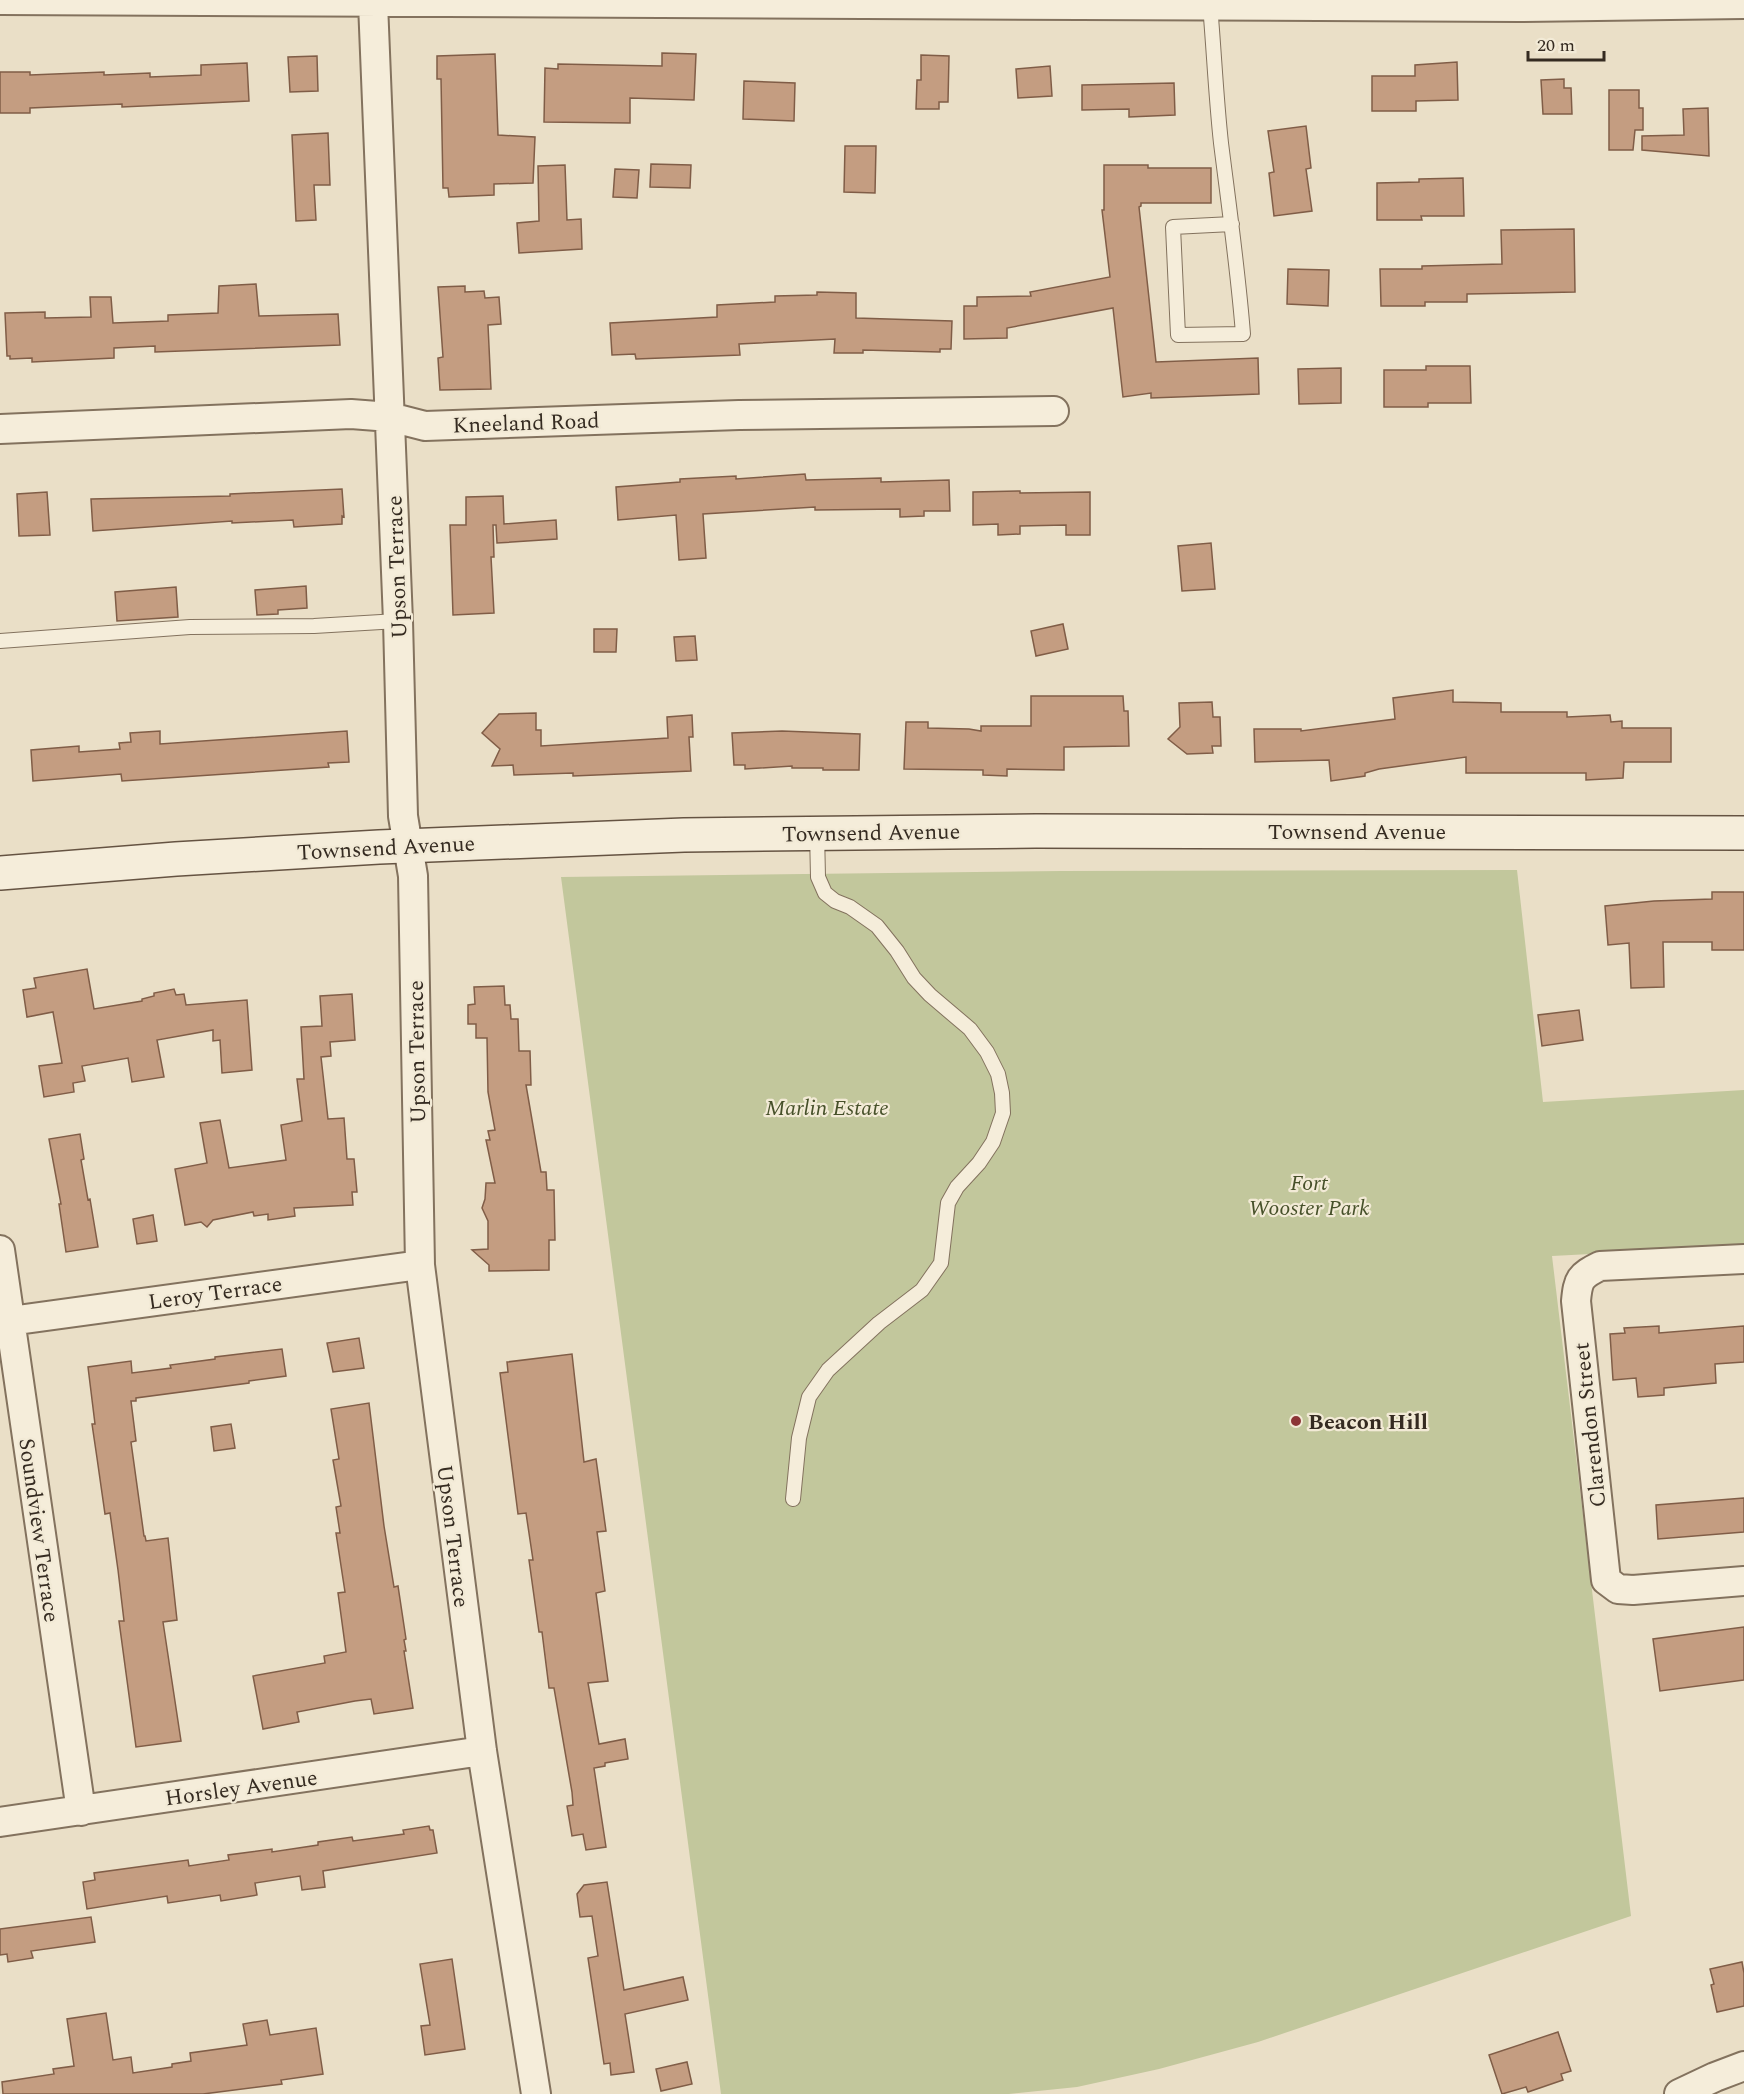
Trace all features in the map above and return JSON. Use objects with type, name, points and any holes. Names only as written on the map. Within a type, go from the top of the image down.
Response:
[{"type":"main road","name":"Townsend Avenue","points":[[0,873],[176,859],[408,846],[817,832],[1744,833]]},
{"type":"street","points":[[0,0],[1517,7],[1744,4]]},
{"type":"street","name":"Upson Terrace","points":[[373,3],[398,621],[403,816],[413,876],[420,1264],[482,1751],[536,2094]]},
{"type":"street","name":"Kneeland Road","points":[[0,429],[351,414],[390,417],[425,426],[739,415],[1054,411]]},
{"type":"street","name":"Soundview Terrace","points":[[0,1250],[81,1810]]},
{"type":"street","name":"Clarendon Street","points":[[1744,1259],[1600,1266],[1587,1273],[1578,1282],[1576,1301],[1606,1580],[1618,1589],[1633,1590],[1744,1581]]},
{"type":"street","name":"Leroy Terrace","points":[[10,1321],[420,1264]]},
{"type":"street","name":"Horsley Avenue","points":[[0,1822],[482,1751]]},
{"type":"street","points":[[1679,2094],[1744,2066]]},
{"type":"lane","points":[[1210,6],[1221,140],[1232,224],[1244,334],[1178,335],[1173,227],[1232,224]]},
{"type":"lane","points":[[0,641],[189,627],[314,626],[398,621]]},
{"type":"lane","points":[[793,1499],[799,1438],[809,1397],[828,1371],[879,1323],[922,1290],[941,1263],[948,1203],[957,1187],[979,1163],[993,1142],[1003,1113],[998,1074],[987,1052],[970,1029],[914,978],[897,951],[877,926],[850,907],[835,902],[825,892],[818,877],[817,832]]},
{"type":"green space","points":[[1517,870],[1543,1102],[1744,1090],[1744,1246],[1552,1256],[1631,1916],[1258,2042],[1159,2069],[1077,2087],[1009,2094],[721,2094],[561,877],[1062,871]]},
{"type":"building","points":[[662,53],[696,54],[694,100],[630,98],[630,123],[544,122],[545,68],[558,69],[558,64],[662,66]]},
{"type":"building","points":[[495,54],[498,135],[535,137],[533,183],[494,184],[494,195],[449,197],[448,188],[443,188],[441,79],[437,79],[437,56]]},
{"type":"building","points":[[921,55],[949,56],[948,102],[939,102],[939,109],[916,109],[917,80],[921,80]]},
{"type":"building","points":[[317,56],[318,91],[290,92],[288,57]]},
{"type":"building","points":[[1457,62],[1458,100],[1416,101],[1416,111],[1372,111],[1372,76],[1415,76],[1415,65]]},
{"type":"building","points":[[247,63],[249,101],[122,107],[122,104],[30,108],[30,113],[0,113],[0,72],[30,72],[30,75],[150,73],[150,77],[201,75],[201,65]]},
{"type":"building","points":[[1050,66],[1052,96],[1018,98],[1016,69]]},
{"type":"building","points":[[1564,79],[1564,88],[1571,88],[1572,114],[1543,114],[1541,80]]},
{"type":"building","points":[[744,81],[795,83],[794,121],[743,119]]},
{"type":"building","points":[[1174,83],[1175,115],[1129,117],[1129,109],[1082,110],[1082,85]]},
{"type":"building","points":[[1609,90],[1639,90],[1639,108],[1643,108],[1643,130],[1635,130],[1633,150],[1609,150]]},
{"type":"building","points":[[1708,108],[1709,156],[1642,150],[1642,136],[1684,135],[1683,109]]},
{"type":"building","points":[[1306,126],[1311,168],[1306,169],[1312,211],[1274,216],[1269,173],[1274,172],[1268,131]]},
{"type":"building","points":[[328,133],[330,185],[314,185],[316,220],[296,221],[292,135]]},
{"type":"building","points":[[845,146],[876,146],[875,193],[844,192]]},
{"type":"building","points":[[651,164],[691,165],[690,188],[650,187]]},
{"type":"building","points":[[565,165],[567,220],[581,219],[582,249],[519,253],[517,223],[539,221],[538,166]]},
{"type":"building","points":[[1104,165],[1211,168],[1211,203],[1141,203],[1139,207],[1156,362],[1258,358],[1259,394],[1151,398],[1151,393],[1123,397],[1113,308],[1007,328],[1007,338],[964,339],[964,306],[977,306],[977,297],[1031,296],[1030,292],[1110,277],[1102,210],[1104,210]]},
{"type":"building","points":[[615,169],[639,170],[637,198],[613,197]]},
{"type":"building","points":[[1463,178],[1464,216],[1421,216],[1422,220],[1377,220],[1377,183]]},
{"type":"building","points":[[1574,229],[1575,292],[1467,294],[1467,302],[1425,302],[1425,306],[1381,306],[1380,269],[1502,264],[1501,230]]},
{"type":"building","points":[[1288,269],[1329,270],[1328,306],[1287,304]]},
{"type":"building","points":[[256,284],[259,316],[338,314],[340,345],[155,352],[155,346],[114,348],[114,358],[32,362],[32,358],[10,359],[10,356],[7,356],[5,313],[45,312],[45,318],[91,317],[90,297],[111,297],[113,323],[168,321],[168,315],[218,313],[219,286]]},
{"type":"building","points":[[465,286],[465,292],[484,291],[485,298],[499,297],[501,324],[488,325],[491,389],[440,390],[438,358],[443,357],[438,287]]},
{"type":"building","points":[[817,292],[856,293],[856,318],[952,321],[951,349],[940,349],[940,352],[863,350],[863,353],[834,353],[835,339],[739,344],[740,355],[636,359],[635,354],[612,355],[610,323],[717,317],[717,305],[775,302],[775,296],[817,295]]},
{"type":"building","points":[[1426,366],[1470,366],[1471,403],[1428,403],[1428,407],[1384,407],[1384,370],[1426,370]]},
{"type":"building","points":[[1341,368],[1341,403],[1299,404],[1298,369]]},
{"type":"building","points":[[805,474],[806,480],[881,478],[881,482],[949,480],[950,511],[924,511],[924,516],[900,517],[900,509],[815,510],[815,507],[703,514],[706,558],[679,560],[676,515],[618,520],[616,487],[680,482],[680,479],[736,476],[736,479]]},
{"type":"building","points":[[342,489],[344,517],[342,516],[342,524],[294,527],[293,520],[232,523],[232,521],[93,531],[91,499],[230,496],[230,494]]},
{"type":"building","points":[[1020,491],[1020,493],[1090,492],[1090,535],[1066,535],[1066,525],[1020,526],[1020,534],[998,535],[998,524],[973,525],[973,492]]},
{"type":"building","points":[[47,492],[50,535],[19,536],[17,494]]},
{"type":"building","points":[[503,496],[504,524],[556,520],[557,539],[497,543],[496,525],[493,525],[494,557],[491,557],[494,613],[453,615],[450,525],[466,525],[466,497]]},
{"type":"building","points":[[1211,543],[1215,589],[1182,591],[1178,546]]},
{"type":"building","points":[[306,586],[307,608],[278,610],[278,614],[257,615],[255,590]]},
{"type":"building","points":[[176,587],[178,617],[117,621],[115,592]]},
{"type":"building","points":[[1063,624],[1068,649],[1036,656],[1031,631]]},
{"type":"building","points":[[594,629],[617,629],[616,652],[594,652]]},
{"type":"building","points":[[695,636],[697,660],[676,661],[674,637]]},
{"type":"building","points":[[1453,690],[1453,702],[1501,703],[1501,712],[1567,712],[1567,717],[1610,715],[1611,722],[1622,721],[1622,728],[1671,728],[1671,762],[1624,762],[1623,778],[1586,780],[1586,773],[1466,773],[1466,757],[1379,769],[1365,773],[1365,776],[1331,781],[1329,760],[1255,762],[1254,729],[1301,729],[1301,731],[1395,719],[1393,698]]},
{"type":"building","points":[[1031,696],[1123,696],[1124,711],[1128,711],[1129,746],[1064,747],[1064,770],[1007,769],[1007,776],[983,775],[983,770],[904,769],[906,722],[928,722],[928,728],[981,731],[981,726],[1031,726]]},
{"type":"building","points":[[1212,702],[1213,717],[1220,717],[1221,746],[1212,746],[1213,753],[1187,754],[1168,739],[1180,727],[1179,703]]},
{"type":"building","points":[[536,713],[536,730],[541,730],[541,746],[668,738],[667,717],[692,715],[693,737],[689,737],[691,771],[573,776],[573,773],[514,775],[513,765],[492,766],[500,749],[482,733],[499,714]]},
{"type":"building","points":[[160,731],[160,744],[347,731],[349,762],[328,763],[329,767],[122,781],[121,774],[33,781],[31,750],[79,746],[79,752],[120,749],[119,743],[131,742],[130,733]]},
{"type":"building","points":[[782,731],[860,734],[859,770],[823,770],[823,768],[792,768],[792,766],[745,769],[745,765],[734,765],[732,733]]},
{"type":"building","points":[[1712,892],[1744,892],[1744,950],[1712,950],[1712,942],[1663,942],[1664,987],[1631,988],[1629,943],[1608,945],[1605,906],[1712,899]]},
{"type":"building","points":[[87,969],[94,1009],[142,1001],[142,999],[154,996],[154,993],[174,989],[176,995],[184,994],[186,1005],[247,1000],[252,1070],[222,1073],[220,1040],[213,1041],[213,1030],[157,1040],[164,1077],[132,1082],[128,1058],[82,1066],[85,1081],[73,1083],[74,1092],[44,1097],[39,1066],[62,1063],[53,1012],[27,1017],[23,990],[36,988],[34,978]]},
{"type":"building","points":[[504,986],[505,1005],[510,1005],[511,1019],[518,1019],[519,1051],[530,1051],[531,1085],[526,1085],[541,1172],[546,1172],[547,1190],[554,1190],[555,1240],[549,1240],[549,1270],[489,1271],[489,1265],[472,1250],[488,1249],[488,1221],[482,1208],[486,1183],[495,1183],[486,1140],[490,1140],[488,1131],[495,1130],[488,1092],[487,1038],[476,1038],[476,1024],[468,1024],[468,1005],[475,1004],[474,987]]},
{"type":"building","points":[[352,994],[355,1040],[330,1042],[331,1056],[321,1057],[328,1119],[344,1118],[347,1159],[354,1159],[357,1192],[352,1192],[353,1205],[294,1208],[295,1216],[268,1220],[268,1214],[254,1216],[253,1212],[213,1220],[207,1227],[201,1222],[185,1225],[175,1169],[207,1163],[200,1123],[220,1120],[229,1168],[286,1160],[281,1125],[302,1121],[297,1079],[304,1079],[301,1027],[322,1026],[320,996]]},
{"type":"building","points":[[1579,1010],[1583,1040],[1542,1046],[1538,1015]]},
{"type":"building","points":[[80,1134],[84,1159],[81,1160],[98,1247],[66,1252],[59,1204],[61,1204],[49,1139]]},
{"type":"building","points":[[153,1215],[157,1241],[137,1244],[133,1219]]},
{"type":"building","points":[[1659,1326],[1659,1333],[1744,1326],[1744,1362],[1715,1364],[1716,1383],[1664,1388],[1664,1395],[1638,1397],[1636,1378],[1613,1380],[1610,1334],[1625,1333],[1624,1328]]},
{"type":"building","points":[[359,1338],[364,1368],[333,1372],[327,1343]]},
{"type":"building","points":[[282,1349],[286,1376],[136,1398],[136,1401],[131,1401],[136,1441],[131,1442],[144,1536],[146,1541],[168,1538],[177,1620],[163,1622],[181,1741],[136,1747],[119,1621],[124,1621],[118,1570],[110,1513],[105,1514],[92,1424],[95,1424],[88,1367],[131,1361],[132,1373],[171,1368],[170,1365],[215,1359],[215,1357]]},
{"type":"building","points":[[572,1354],[584,1462],[596,1459],[606,1531],[597,1532],[605,1591],[596,1593],[608,1681],[588,1683],[599,1744],[625,1739],[628,1759],[605,1763],[605,1766],[594,1768],[606,1847],[586,1850],[583,1834],[572,1836],[567,1806],[573,1805],[572,1792],[554,1688],[549,1688],[542,1632],[539,1632],[529,1560],[533,1560],[526,1513],[518,1514],[500,1373],[508,1372],[507,1362]]},
{"type":"building","points":[[369,1403],[384,1526],[394,1587],[398,1586],[406,1639],[404,1640],[406,1651],[404,1651],[413,1708],[374,1714],[371,1699],[355,1701],[297,1712],[299,1722],[263,1729],[253,1676],[325,1663],[324,1656],[346,1652],[338,1593],[345,1592],[336,1533],[340,1533],[336,1507],[341,1506],[333,1460],[339,1459],[331,1409]]},
{"type":"building","points":[[231,1424],[235,1448],[214,1451],[211,1427]]},
{"type":"building","points":[[1744,1498],[1744,1532],[1658,1539],[1656,1505]]},
{"type":"building","points":[[1744,1627],[1744,1680],[1660,1691],[1653,1639]]},
{"type":"building","points":[[429,1826],[430,1830],[433,1830],[437,1853],[323,1871],[325,1887],[302,1890],[300,1876],[255,1883],[257,1895],[221,1901],[220,1895],[168,1903],[167,1896],[87,1909],[83,1882],[95,1880],[94,1873],[188,1860],[189,1866],[229,1860],[228,1855],[272,1849],[272,1852],[352,1837],[353,1841],[404,1834],[403,1830]]},
{"type":"building","points":[[607,1882],[624,1990],[683,1977],[688,2000],[625,2014],[634,2072],[611,2075],[610,2063],[604,2064],[588,1958],[598,1956],[592,1916],[580,1917],[577,1894],[584,1885]]},
{"type":"building","points":[[91,1917],[95,1942],[31,1951],[33,1958],[8,1962],[7,1954],[0,1955],[0,1929]]},
{"type":"building","points":[[452,1959],[465,2049],[425,2055],[421,2026],[430,2025],[420,1964]]},
{"type":"building","points":[[1742,1962],[1744,2006],[1717,2012],[1710,1969]]},
{"type":"building","points":[[106,2013],[113,2060],[131,2057],[133,2073],[172,2067],[172,2064],[191,2061],[190,2053],[247,2045],[243,2024],[267,2020],[270,2035],[316,2028],[323,2074],[281,2080],[282,2084],[203,2094],[3,2094],[2,2082],[54,2074],[53,2069],[74,2066],[67,2019]]},
{"type":"building","points":[[1558,2032],[1571,2071],[1561,2074],[1563,2080],[1528,2092],[1526,2087],[1502,2094],[1489,2055]]},
{"type":"building","points":[[687,2062],[692,2084],[661,2091],[656,2069]]},
{"type":"place","name":"Beacon Hill","points":[[1296,1421]]},
{"type":"park label","name":"Marlin Estate","points":[[827,1107]]},
{"type":"park label","name":"Fort Wooster Park","points":[[1309,1194]]}]
